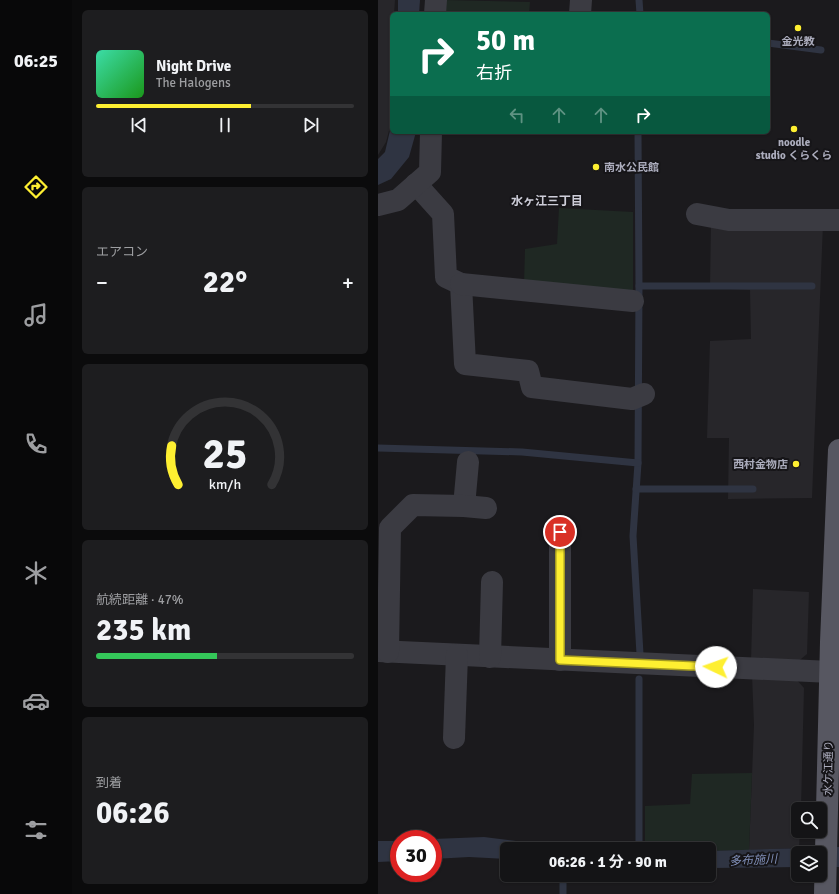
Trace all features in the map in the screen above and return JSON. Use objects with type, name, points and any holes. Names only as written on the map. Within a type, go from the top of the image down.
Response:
[{"type":"main road","name":"水ケ江通り","points":[[825,894],[834,752],[830,672],[835,642],[839,450]]},
{"type":"street","points":[[435,12],[436,0]]},
{"type":"street","points":[[580,12],[581,0]]},
{"type":"street","points":[[378,205],[398,200],[430,172],[431,134]]},
{"type":"street","points":[[416,184],[443,214],[446,277],[461,284],[633,301]]},
{"type":"street","points":[[697,214],[729,220],[839,220]]},
{"type":"street","points":[[461,284],[465,364],[528,371],[532,387],[638,396]]},
{"type":"street","points":[[464,506],[468,462]]},
{"type":"street","points":[[486,508],[413,505],[384,527],[383,651],[830,672]]},
{"type":"street","points":[[560,532],[560,660]]},
{"type":"street","points":[[490,657],[492,582]]},
{"type":"street","points":[[454,738],[456,655]]},
{"type":"shaded area","points":[[378,0],[395,0],[394,12],[390,12],[390,127],[386,142],[378,155]]},
{"type":"shaded area","points":[[444,0],[530,2],[529,12],[444,12]]},
{"type":"shaded area","points":[[559,208],[633,212],[633,296],[524,284],[525,249],[557,244]]},
{"type":"shaded area","points":[[711,222],[823,224],[812,498],[728,499],[729,438],[707,438],[710,341],[751,339],[750,290],[710,288]]},
{"type":"shaded area","points":[[753,589],[809,592],[807,654],[795,664],[751,661]]},
{"type":"shaded area","points":[[752,675],[796,679],[804,688],[801,802],[791,802],[791,838],[800,838],[799,846],[791,846],[791,848],[749,850],[754,725]]},
{"type":"shaded area","points":[[752,773],[749,850],[716,851],[716,842],[645,842],[645,806],[690,804],[692,774]]},
{"type":"water","points":[[398,0],[420,0],[419,12],[398,12]]},
{"type":"water","points":[[390,131],[390,134],[415,134],[409,157],[391,179],[378,185],[378,159],[385,152]]},
{"type":"water","points":[[484,837],[524,842],[500,842],[500,859],[469,857],[442,858],[442,839]]},
{"type":"water","points":[[378,841],[390,841],[390,861],[378,862]]},
{"type":"water","points":[[827,847],[839,847],[839,867],[827,867]]},
{"type":"water","name":"多布施川","points":[[791,848],[791,867],[716,868],[716,851]]},
{"type":"waterway","points":[[639,0],[640,12]]},
{"type":"waterway","points":[[770,43],[821,50]]},
{"type":"waterway","points":[[638,134],[638,463],[633,536],[640,654]]},
{"type":"waterway","points":[[639,286],[812,286]]},
{"type":"waterway","points":[[378,448],[522,452],[638,463]]},
{"type":"waterway","points":[[636,489],[753,489]]},
{"type":"waterway","points":[[639,679],[639,842]]},
{"type":"waterway","points":[[563,882],[563,894]]},
{"type":"place","name":"金光教","points":[[798,28]]},
{"type":"place","name":"noodle studio くらくら","points":[[794,129]]},
{"type":"place","name":"南水公民館","points":[[596,167]]},
{"type":"place","name":"西村金物店","points":[[796,464]]},
{"type":"district","name":"水ヶ江三丁目","points":[[547,201]]},
{"type":"route","points":[[560,532],[560,660],[716,667]]}]
